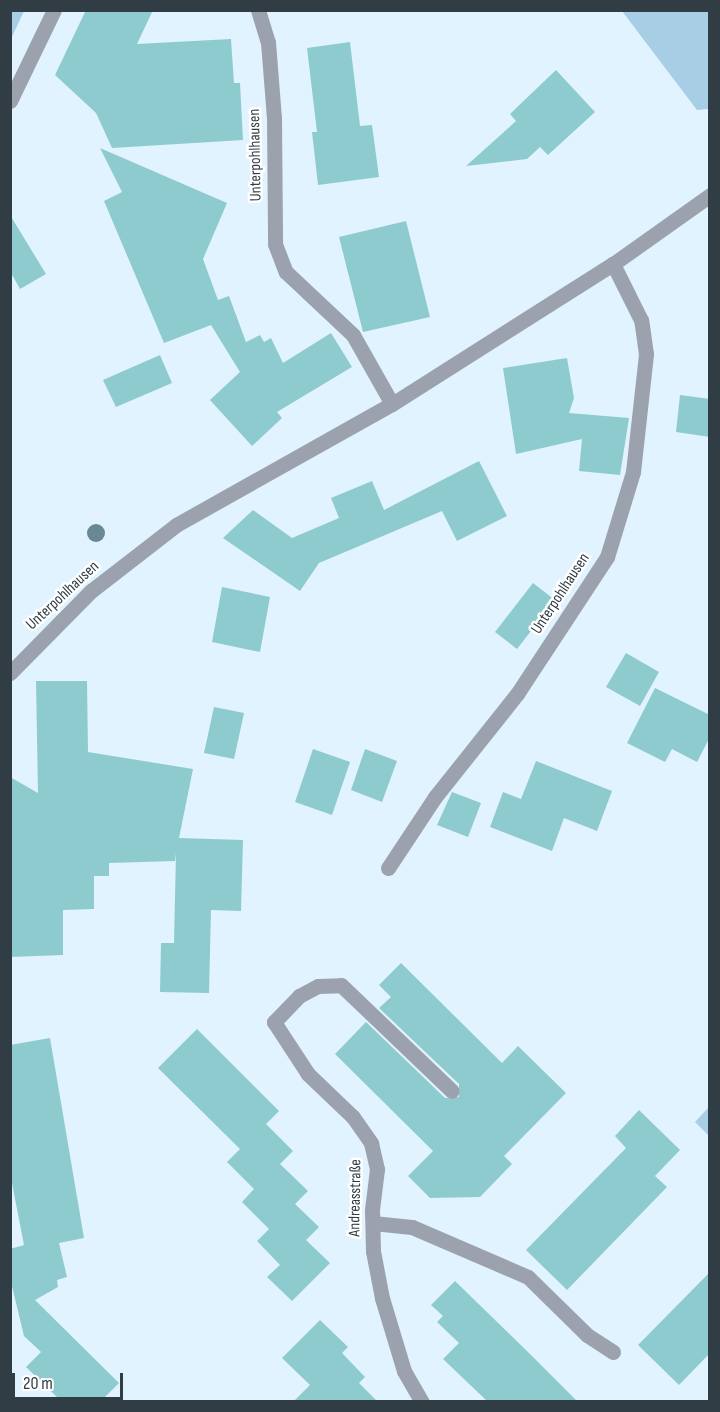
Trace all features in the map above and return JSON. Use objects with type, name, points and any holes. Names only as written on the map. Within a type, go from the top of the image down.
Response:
[{"type":"street","points":[[10,101],[54,10]]},
{"type":"street","name":"Unterpohlhausen","points":[[258,10],[268,42],[274,118],[275,244],[286,272],[354,335],[392,404]]},
{"type":"street","name":"Unterpohlhausen","points":[[10,673],[91,591],[177,525],[392,404],[613,264],[710,195]]},
{"type":"street","name":"Unterpohlhausen","points":[[388,868],[435,797],[517,694],[607,557],[633,472],[646,354],[641,320],[613,264]]},
{"type":"street","name":"Andreasstraße","points":[[422,1401],[404,1371],[382,1298],[373,1223],[377,1169],[371,1143],[353,1117],[308,1074],[274,1022],[299,996],[318,986],[341,985],[452,1091]]},
{"type":"street","points":[[373,1223],[412,1227],[528,1277],[587,1335],[613,1352]]},
{"type":"shaded area","points":[[10,11],[24,11],[11,39]]},
{"type":"shaded area","points":[[622,11],[709,11],[709,113],[708,109],[697,110]]},
{"type":"shaded area","points":[[709,1107],[709,1136],[695,1122]]},
{"type":"building","points":[[86,10],[153,10],[137,44],[231,39],[234,83],[240,83],[243,140],[112,148],[96,113],[55,75]]},
{"type":"building","points":[[350,42],[360,126],[372,125],[379,177],[318,185],[312,132],[317,132],[307,48]]},
{"type":"building","points":[[556,70],[595,112],[548,155],[540,147],[527,159],[466,166],[516,121],[510,114]]},
{"type":"building","points":[[100,148],[227,203],[203,259],[218,300],[229,296],[246,342],[260,335],[264,342],[271,338],[283,363],[331,333],[352,367],[277,412],[282,418],[252,446],[210,400],[240,372],[211,325],[164,343],[104,201],[122,192]]},
{"type":"building","points":[[10,215],[46,274],[20,289],[10,271]]},
{"type":"building","points":[[406,221],[430,317],[363,332],[339,237]]},
{"type":"building","points":[[160,355],[172,383],[116,407],[103,380]]},
{"type":"building","points":[[567,358],[574,398],[569,413],[629,418],[620,475],[579,471],[582,439],[516,454],[503,368]]},
{"type":"building","points":[[680,395],[710,399],[710,437],[676,432]]},
{"type":"building","points":[[479,461],[507,516],[457,541],[442,511],[319,563],[300,591],[223,538],[253,510],[292,538],[339,518],[331,498],[372,481],[384,510]]},
{"type":"building","points":[[533,583],[555,600],[517,649],[495,632]]},
{"type":"building","points":[[222,587],[270,597],[260,652],[212,642]]},
{"type":"building","points":[[626,653],[659,672],[640,706],[606,687]]},
{"type":"building","points":[[36,681],[87,681],[88,752],[193,769],[179,838],[243,840],[241,911],[211,910],[209,993],[160,992],[161,943],[174,943],[176,853],[175,861],[109,863],[109,876],[94,876],[94,909],[63,910],[63,955],[10,957],[10,777],[38,793]]},
{"type":"building","points":[[655,688],[710,715],[710,737],[697,762],[672,749],[665,762],[627,743]]},
{"type":"building","points":[[214,707],[244,713],[234,759],[204,753]]},
{"type":"building","points":[[313,749],[350,762],[332,815],[295,802]]},
{"type":"building","points":[[365,749],[397,761],[382,802],[351,790]]},
{"type":"building","points":[[536,761],[612,791],[597,831],[564,818],[552,851],[490,827],[503,792],[521,799]]},
{"type":"building","points":[[452,792],[481,803],[468,837],[437,825]]},
{"type":"building","points":[[401,963],[502,1063],[518,1046],[566,1093],[504,1156],[512,1164],[480,1197],[430,1198],[408,1176],[433,1151],[335,1054],[366,1022],[445,1098],[459,1097],[459,1084],[379,1008],[391,997],[379,985]]},
{"type":"building","points":[[197,1029],[279,1111],[266,1124],[293,1151],[280,1164],[308,1191],[295,1204],[319,1227],[306,1240],[330,1263],[292,1301],[267,1277],[280,1265],[257,1241],[269,1229],[242,1202],[254,1189],[227,1162],[240,1149],[158,1068]]},
{"type":"building","points":[[50,1038],[84,1238],[59,1243],[67,1277],[57,1280],[58,1287],[35,1300],[119,1383],[101,1401],[61,1401],[26,1367],[41,1352],[24,1336],[10,1278],[10,1249],[24,1245],[10,1173],[10,1045]]},
{"type":"building","points":[[639,1110],[680,1150],[655,1176],[667,1187],[567,1290],[526,1250],[626,1148],[615,1136]]},
{"type":"building","points":[[710,1272],[710,1353],[679,1385],[638,1345]]},
{"type":"building","points":[[455,1281],[577,1401],[487,1401],[443,1359],[459,1343],[437,1322],[443,1316],[431,1305]]},
{"type":"building","points":[[320,1320],[348,1347],[342,1353],[365,1377],[359,1383],[377,1401],[294,1401],[310,1385],[282,1358]]}]
